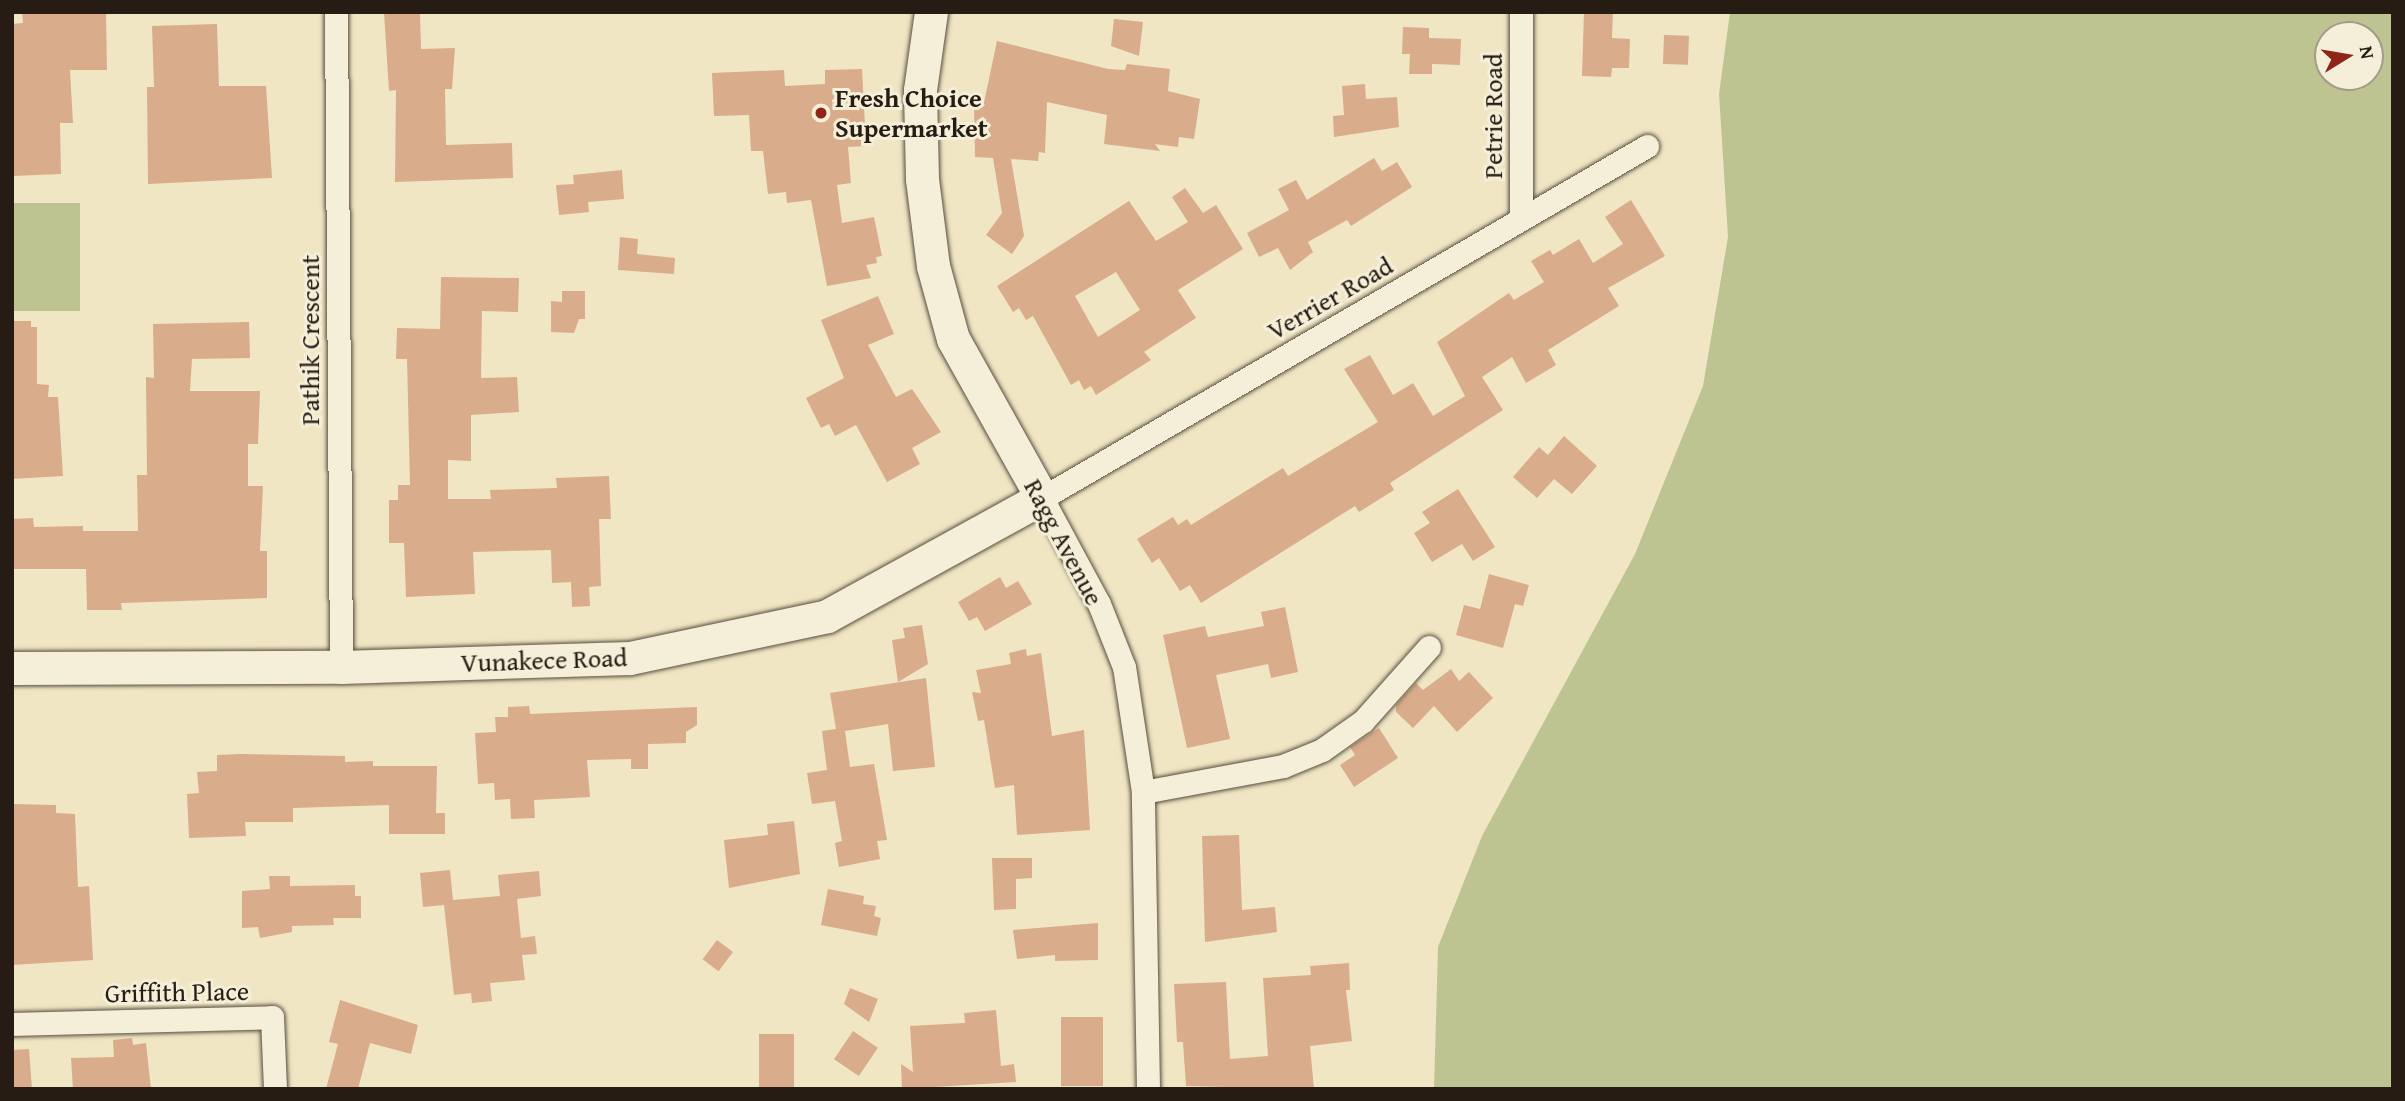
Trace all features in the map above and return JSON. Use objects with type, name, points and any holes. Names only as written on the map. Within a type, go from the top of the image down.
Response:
[{"type":"main road","name":"Ragg Avenue","points":[[931,12],[920,90],[922,179],[933,267],[953,339],[1042,498]]},
{"type":"main road","name":"Vunakece Road","points":[[12,668],[341,667],[630,658],[769,631],[827,616],[1042,498]]},
{"type":"street","name":"Pathik Crescent","points":[[336,12],[341,667]]},
{"type":"street","name":"Petrie Road","points":[[1521,12],[1521,219]]},
{"type":"street","name":"Verrier Road","points":[[1042,498],[1647,146]]},
{"type":"street","name":"Ragg Avenue","points":[[1042,498],[1099,604],[1124,667],[1143,792],[1148,1089]]},
{"type":"street","points":[[1143,792],[1283,766],[1322,750],[1363,722],[1430,647]]},
{"type":"street","name":"Griffith Place","points":[[12,1024],[272,1017],[275,1089]]},
{"type":"green space","points":[[1730,12],[2393,12],[2393,1089],[1434,1089],[1438,947],[1482,836],[1635,554],[1703,386],[1728,237],[1719,94]]},
{"type":"green space","points":[[12,203],[80,203],[80,311],[12,311]]},
{"type":"building","points":[[22,12],[106,12],[107,70],[70,70],[73,123],[60,123],[61,174],[12,176],[12,24],[23,23]]},
{"type":"building","points":[[384,12],[420,12],[421,49],[455,48],[452,89],[445,89],[446,145],[512,143],[513,178],[395,182],[396,90],[389,91]]},
{"type":"building","points":[[1584,12],[1613,12],[1612,38],[1630,39],[1629,68],[1612,68],[1611,77],[1582,76]]},
{"type":"building","points":[[1114,19],[1143,22],[1139,56],[1111,46]]},
{"type":"building","points":[[217,24],[219,86],[266,86],[272,178],[148,184],[147,87],[154,87],[152,26]]},
{"type":"building","points":[[1403,27],[1429,28],[1429,38],[1461,39],[1460,65],[1432,64],[1432,74],[1409,74],[1410,54],[1402,54]]},
{"type":"building","points":[[1664,35],[1689,36],[1688,65],[1663,64]]},
{"type":"building","points":[[997,41],[1108,69],[1125,70],[1127,64],[1170,69],[1168,91],[1200,99],[1194,139],[1179,137],[1178,147],[1155,144],[1160,151],[1104,144],[1107,115],[1047,102],[1045,153],[1039,152],[1038,161],[1011,159],[1024,236],[1012,254],[986,235],[1002,213],[993,158],[975,157],[974,106],[983,107]]},
{"type":"building","points":[[862,69],[866,146],[848,147],[851,183],[837,185],[842,223],[874,217],[882,256],[876,257],[877,263],[866,265],[871,278],[827,286],[811,200],[787,203],[786,192],[768,194],[763,151],[751,151],[749,115],[714,116],[712,73],[784,70],[785,86],[825,84],[825,70]]},
{"type":"building","points":[[1365,84],[1366,99],[1397,97],[1399,127],[1334,137],[1333,116],[1344,115],[1342,86]]},
{"type":"building","points":[[1374,158],[1382,171],[1397,162],[1412,187],[1351,226],[1347,220],[1308,242],[1313,252],[1290,270],[1278,248],[1259,257],[1247,233],[1289,210],[1278,189],[1296,180],[1307,200]]},
{"type":"building","points":[[622,170],[624,199],[588,202],[589,212],[559,215],[556,185],[574,184],[573,175]]},
{"type":"building","points":[[1185,188],[1203,213],[1216,205],[1243,249],[1178,290],[1196,318],[1144,352],[1151,360],[1096,395],[1091,386],[1084,390],[1079,380],[1071,385],[1033,316],[1026,320],[1019,308],[1013,312],[997,286],[1129,201],[1156,241],[1188,222],[1172,197]],"holes":[[[1116,272],[1140,310],[1098,337],[1075,296]]]},
{"type":"building","points":[[1631,200],[1665,256],[1608,288],[1619,306],[1548,350],[1556,365],[1526,383],[1512,357],[1482,377],[1503,410],[1390,483],[1394,490],[1359,512],[1355,506],[1201,603],[1190,585],[1180,591],[1159,558],[1152,563],[1137,539],[1173,517],[1178,525],[1187,519],[1191,525],[1283,468],[1288,476],[1378,422],[1344,369],[1370,355],[1393,395],[1413,383],[1433,416],[1465,396],[1437,342],[1509,293],[1514,300],[1544,282],[1531,261],[1550,250],[1553,255],[1579,239],[1593,263],[1623,244],[1605,217]]},
{"type":"building","points":[[620,237],[638,239],[637,254],[675,258],[674,274],[618,270]]},
{"type":"building","points":[[441,277],[519,278],[518,312],[482,311],[481,378],[517,377],[519,412],[471,415],[471,461],[448,460],[448,499],[491,499],[490,490],[557,488],[556,478],[609,476],[611,519],[599,519],[601,586],[589,587],[590,606],[572,607],[571,582],[552,583],[551,550],[473,552],[475,594],[406,597],[404,543],[389,543],[389,500],[398,500],[398,485],[410,485],[407,359],[396,359],[397,328],[440,329]]},
{"type":"building","points":[[562,291],[585,291],[585,319],[579,319],[574,333],[551,332],[551,301],[562,302]]},
{"type":"building","points":[[878,296],[894,334],[868,345],[896,397],[912,389],[941,432],[912,448],[920,464],[887,482],[856,425],[835,436],[829,424],[821,428],[806,398],[844,378],[821,320]]},
{"type":"building","points":[[12,321],[31,321],[31,327],[37,327],[37,384],[49,385],[48,397],[58,397],[63,476],[12,479]]},
{"type":"building","points":[[249,322],[250,358],[192,359],[190,391],[260,391],[258,444],[248,444],[248,486],[263,486],[260,551],[267,551],[267,598],[121,603],[122,610],[87,610],[86,569],[12,569],[12,519],[33,518],[34,527],[83,526],[83,531],[138,531],[137,475],[147,475],[146,377],[154,378],[153,324]]},
{"type":"building","points":[[1564,436],[1597,466],[1572,494],[1554,479],[1537,498],[1513,477],[1539,447],[1548,455]]},
{"type":"building","points":[[1458,489],[1495,547],[1473,561],[1462,544],[1432,562],[1414,533],[1430,523],[1422,512]]},
{"type":"building","points":[[1489,574],[1529,585],[1523,606],[1515,604],[1503,648],[1456,635],[1464,605],[1480,609]]},
{"type":"building","points":[[1000,577],[1006,588],[1018,581],[1032,604],[985,631],[977,617],[969,621],[958,602]]},
{"type":"building","points":[[1285,607],[1298,672],[1271,678],[1268,664],[1216,675],[1230,739],[1187,748],[1163,635],[1205,626],[1208,637],[1264,626],[1261,612]]},
{"type":"building","points":[[922,625],[928,664],[898,682],[892,640],[905,638],[903,628]]},
{"type":"building","points":[[1026,649],[1027,656],[1041,653],[1052,736],[1084,730],[1090,830],[1017,835],[1014,785],[995,788],[984,720],[978,721],[972,692],[981,693],[976,670],[1011,664],[1009,653]]},
{"type":"building","points":[[1451,669],[1459,681],[1469,672],[1493,698],[1457,732],[1434,706],[1413,728],[1396,712],[1396,705],[1416,683],[1423,690]]},
{"type":"building","points":[[926,678],[935,767],[893,771],[888,724],[845,731],[850,767],[874,764],[887,840],[877,841],[880,859],[839,867],[835,843],[842,841],[835,801],[812,804],[807,773],[827,770],[822,731],[836,729],[830,693]]},
{"type":"building","points":[[529,706],[530,714],[697,707],[697,725],[686,732],[686,743],[648,744],[648,769],[631,769],[631,759],[587,760],[590,797],[534,800],[535,818],[511,819],[510,799],[495,800],[494,783],[478,784],[475,733],[496,732],[495,717],[508,717],[508,707]]},
{"type":"building","points":[[1379,728],[1398,758],[1354,787],[1340,765],[1355,755],[1350,747]]},
{"type":"building","points":[[217,755],[345,756],[345,762],[373,761],[373,766],[437,766],[436,813],[445,813],[445,834],[389,834],[389,805],[293,808],[293,822],[245,822],[246,836],[189,838],[187,794],[199,793],[197,772],[217,771]]},
{"type":"building","points":[[12,804],[56,805],[56,813],[75,814],[78,887],[89,886],[93,960],[12,965]]},
{"type":"building","points":[[794,821],[800,874],[729,888],[724,840],[768,835],[767,824]]},
{"type":"building","points":[[1239,835],[1242,910],[1275,907],[1277,932],[1205,942],[1202,836]]},
{"type":"building","points":[[992,858],[1032,858],[1032,878],[1016,879],[1016,909],[994,910]]},
{"type":"building","points":[[450,870],[453,900],[500,896],[498,875],[539,871],[541,896],[517,899],[521,938],[535,936],[537,954],[522,955],[525,980],[490,983],[492,1001],[472,1003],[471,993],[454,995],[444,905],[423,907],[420,873]]},
{"type":"building","points":[[269,876],[290,876],[290,886],[355,885],[355,896],[361,896],[361,918],[333,918],[334,925],[292,926],[292,932],[260,938],[258,927],[242,928],[242,891],[270,889]]},
{"type":"building","points":[[828,889],[864,896],[863,904],[876,906],[874,916],[881,918],[877,936],[821,925]]},
{"type":"building","points":[[1098,923],[1098,960],[1055,961],[1055,955],[1017,959],[1013,930]]},
{"type":"building","points":[[717,940],[733,952],[719,971],[703,959]]},
{"type":"building","points":[[1349,963],[1350,990],[1346,990],[1352,1041],[1310,1046],[1314,1089],[1186,1086],[1183,1042],[1177,1042],[1174,984],[1226,982],[1230,1059],[1268,1056],[1263,978],[1311,975],[1310,966]]},
{"type":"building","points":[[850,988],[878,999],[869,1022],[844,1004]]},
{"type":"building","points":[[340,1000],[418,1025],[411,1054],[370,1043],[358,1089],[326,1089],[338,1044],[329,1042]]},
{"type":"building","points":[[996,1010],[1001,1066],[1014,1064],[1016,1082],[902,1089],[901,1064],[913,1072],[910,1026],[965,1023],[964,1013]]},
{"type":"building","points":[[1061,1017],[1103,1017],[1103,1086],[1061,1086]]},
{"type":"building","points":[[853,1031],[878,1048],[859,1076],[834,1059]]},
{"type":"building","points":[[759,1034],[794,1034],[794,1089],[759,1089]]},
{"type":"building","points":[[132,1038],[133,1045],[146,1043],[151,1089],[73,1089],[71,1058],[114,1057],[113,1040]]},
{"type":"building","points":[[29,1049],[32,1089],[12,1089],[12,1050]]},
{"type":"place","name":"Fresh Choice Supermarket","points":[[821,113]]}]
